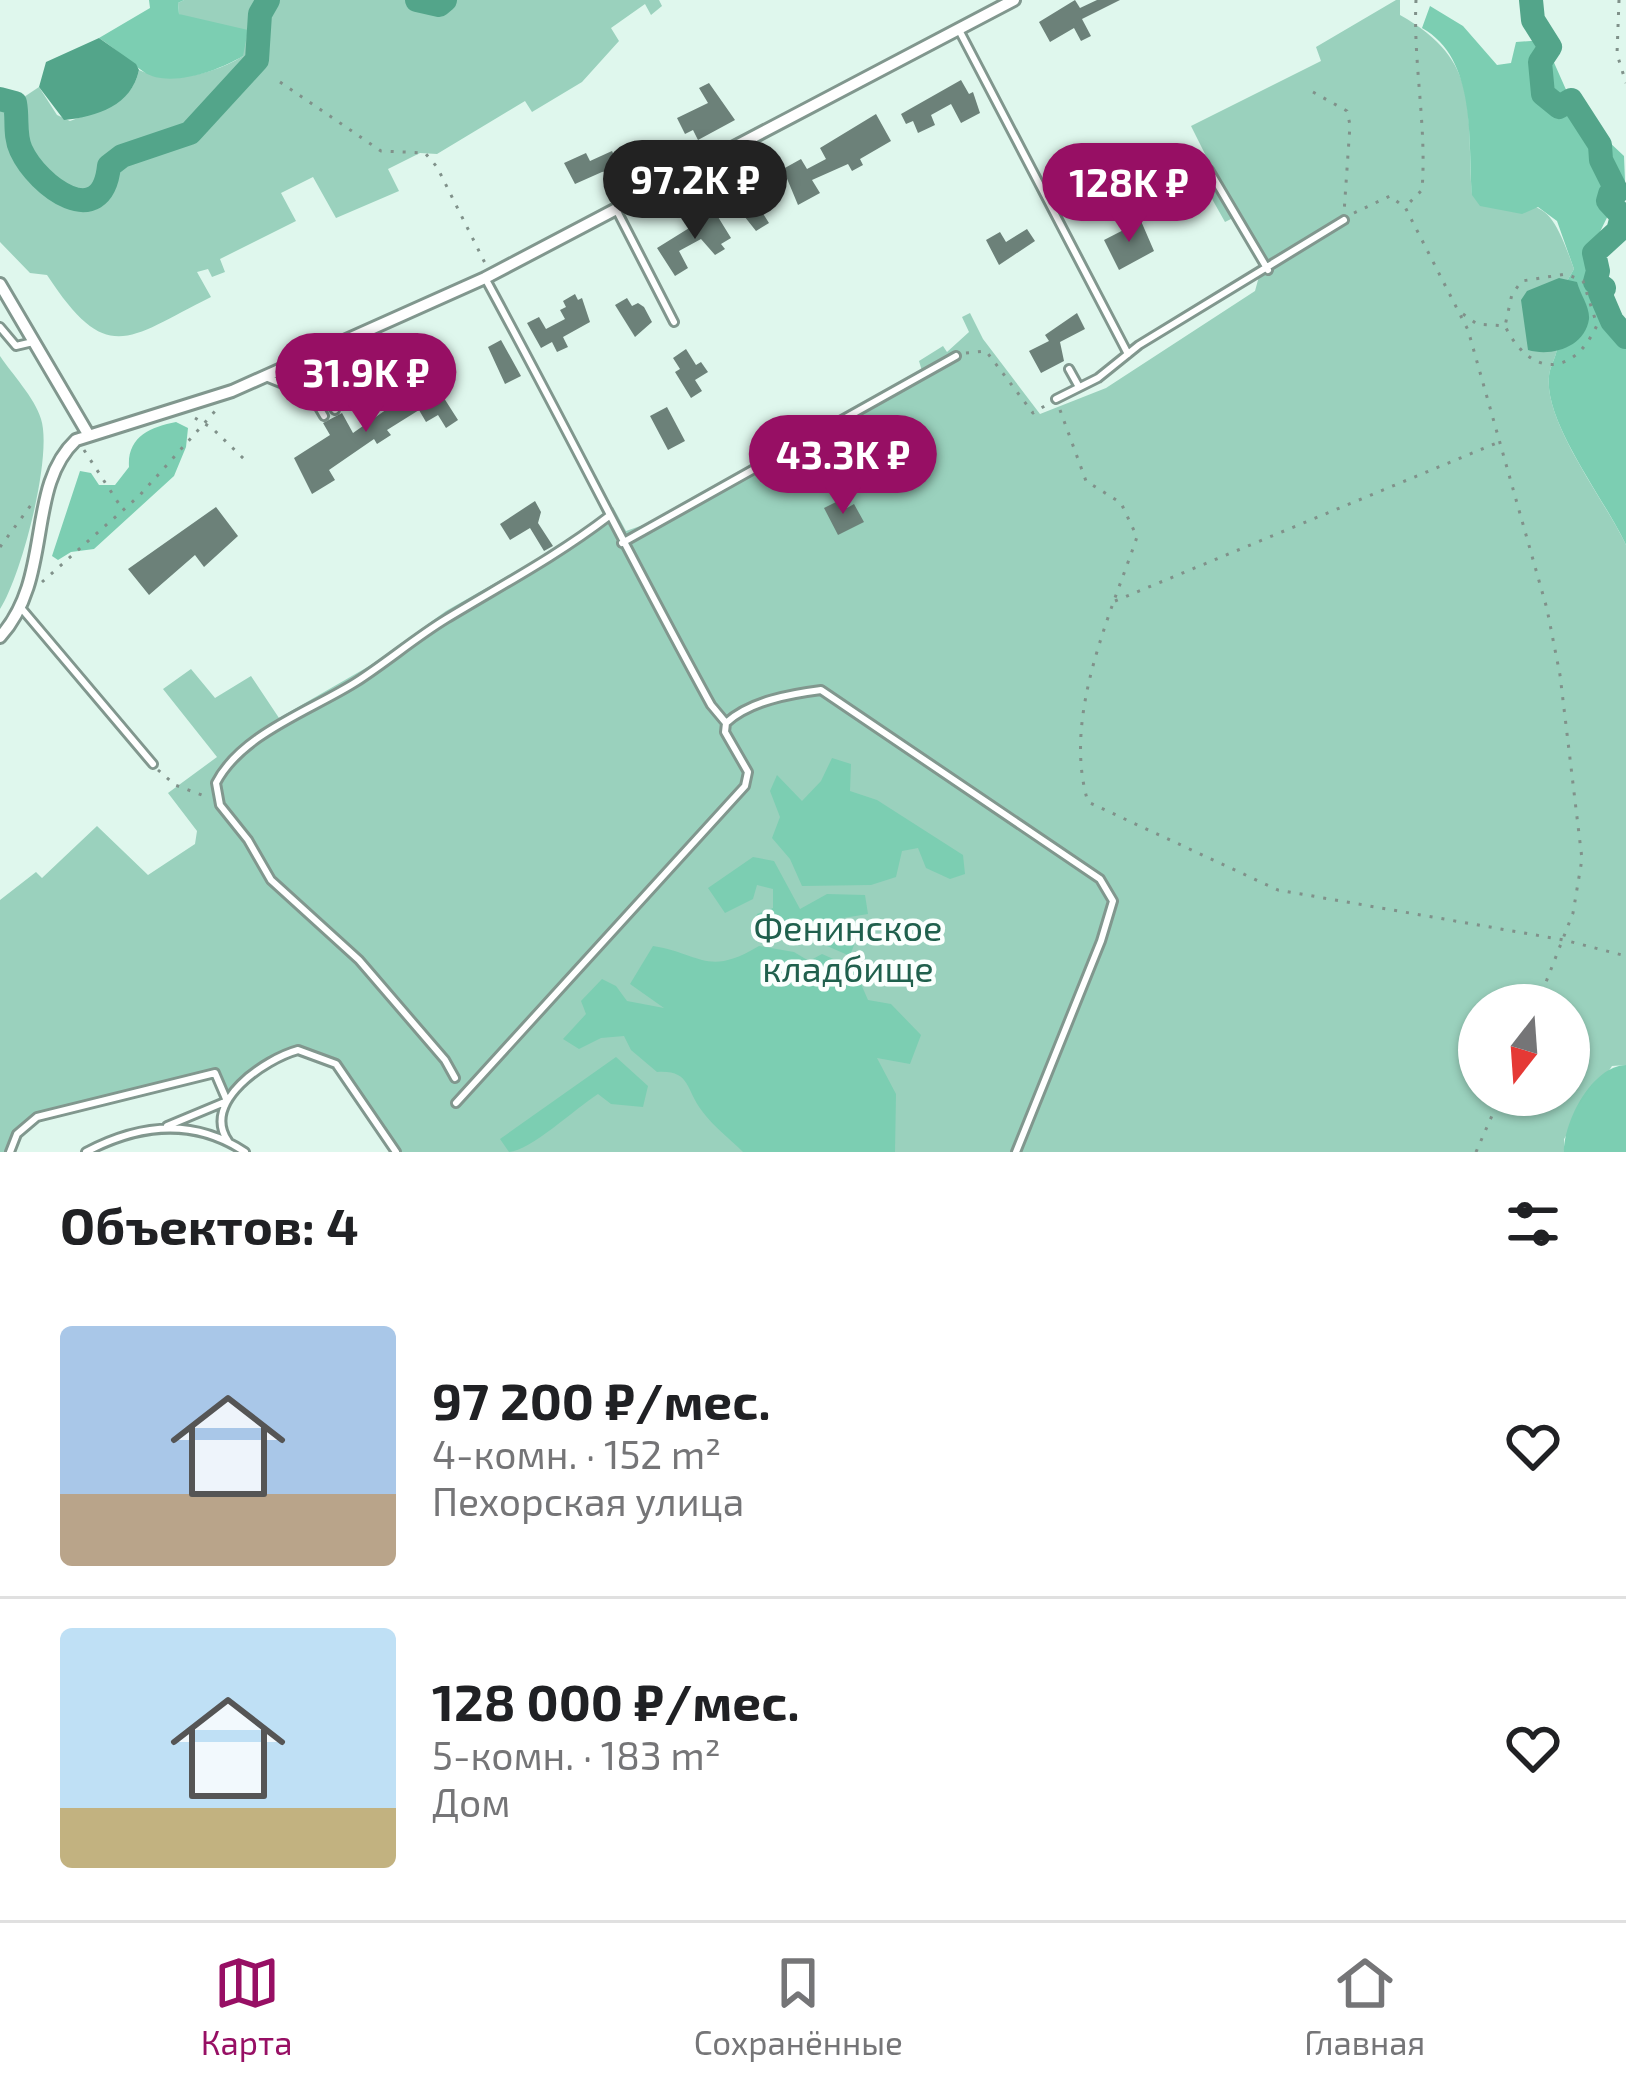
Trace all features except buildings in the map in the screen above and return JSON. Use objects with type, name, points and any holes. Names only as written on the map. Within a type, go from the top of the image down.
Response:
[{"type":"street","points":[[0,637],[22,609],[30,589],[55,469],[68,447],[88,434],[232,392],[488,277],[1014,0]]},
{"type":"street","points":[[0,284],[88,434]]},
{"type":"lane","points":[[959,30],[1127,354]]},
{"type":"lane","points":[[1209,170],[1268,270]]},
{"type":"lane","points":[[617,211],[674,322]]},
{"type":"lane","points":[[1056,399],[1118,365],[1127,354],[1344,220]]},
{"type":"lane","points":[[488,277],[622,544],[711,705],[726,723]]},
{"type":"lane","points":[[0,327],[16,346],[36,340]]},
{"type":"lane","points":[[622,544],[956,356]]},
{"type":"lane","points":[[1069,369],[1078,387]]},
{"type":"lane","points":[[265,377],[335,410]]},
{"type":"lane","points":[[312,397],[324,416]]},
{"type":"lane","points":[[454,1078],[445,1060],[359,960],[271,880],[220,805],[217,783],[240,752],[360,680],[445,619],[547,562],[609,516]]},
{"type":"lane","points":[[22,609],[153,764]]},
{"type":"lane","points":[[456,1103],[745,786],[748,772],[725,731],[726,723],[736,714],[792,694],[821,690],[1100,879],[1113,901],[1016,1152]]},
{"type":"lane","points":[[86,1152],[227,1101],[268,1062],[298,1050],[326,1057],[350,1079],[396,1152]]},
{"type":"lane","points":[[10,1152],[17,1134],[37,1117],[215,1073],[227,1101],[221,1124],[229,1141]]},
{"type":"lane","points":[[167,1126],[229,1141],[245,1152]]},
{"type":"path","points":[[1405,207],[1422,190],[1424,168],[1414,68],[1416,0]]},
{"type":"path","points":[[1619,0],[1617,54],[1626,83]]},
{"type":"path","points":[[280,82],[381,151],[425,153],[437,167],[488,277]]},
{"type":"path","points":[[1313,92],[1341,105],[1351,125],[1345,152],[1344,220],[1390,196],[1405,207],[1462,313],[1553,638],[1578,812],[1580,876],[1564,940],[1546,984]]},
{"type":"path","points":[[1566,274],[1583,280],[1597,325],[1587,346],[1568,362],[1540,363],[1526,359],[1505,326],[1512,293],[1522,281],[1566,274]]},
{"type":"path","points":[[1462,313],[1477,324],[1505,326]]},
{"type":"path","points":[[956,356],[986,351],[1033,413],[1056,399],[1086,481],[1121,503],[1137,537],[1084,711],[1082,783],[1088,802],[1279,890],[1564,940],[1626,956]]},
{"type":"path","points":[[30,589],[65,566],[232,392]]},
{"type":"path","points":[[177,410],[204,422],[245,460]]},
{"type":"path","points":[[1114,601],[1501,441]]},
{"type":"path","points":[[87,454],[122,508]]},
{"type":"path","points":[[0,547],[31,504]]},
{"type":"path","points":[[153,764],[176,784],[220,805]]},
{"type":"path","points":[[1476,1152],[1492,1116]]},
{"type":"green space","points":[[149,0],[184,0],[178,3],[179,14],[248,30],[243,56],[180,78],[144,72],[99,38],[150,8]]},
{"type":"green space","points":[[659,0],[662,6],[651,15],[645,4],[611,28],[619,41],[582,82],[532,112],[525,101],[437,154],[420,153],[388,169],[399,191],[336,218],[313,177],[281,193],[296,221],[220,259],[225,272],[212,277],[208,269],[197,272],[211,297],[139,333],[104,334],[68,304],[47,275],[30,273],[0,242],[0,107],[39,87],[57,115],[70,121],[122,99],[139,70],[165,77],[192,75],[243,56],[179,14],[178,3]]},
{"type":"green space","name":"Фенинское кладбище","points":[[1400,0],[1400,15],[1426,32],[1457,70],[1468,113],[1472,194],[1541,209],[1557,228],[1574,269],[1558,301],[1550,395],[1566,438],[1626,545],[1626,1065],[1612,1066],[1590,1099],[1590,984],[1458,984],[1458,1116],[1579,1116],[1564,1139],[1564,1152],[396,1152],[344,1075],[331,1063],[298,1050],[253,1074],[227,1101],[214,1073],[37,1116],[25,1125],[10,1152],[0,1152],[0,900],[36,872],[42,878],[97,826],[148,875],[195,844],[197,831],[168,793],[217,757],[163,689],[191,669],[215,698],[251,676],[279,718],[371,665],[446,611],[555,549],[613,507],[626,531],[666,517],[922,371],[919,361],[943,346],[947,352],[969,332],[962,317],[970,313],[983,339],[1040,414],[1106,388],[1255,291],[1261,269],[1233,218],[1225,222],[1198,174],[1161,195],[1156,187],[1207,158],[1191,126],[1321,61],[1316,47]]},
{"type":"green space","points":[[1430,6],[1463,26],[1497,65],[1511,63],[1516,42],[1544,40],[1575,110],[1624,156],[1625,181],[1593,246],[1609,322],[1626,336],[1626,545],[1566,438],[1550,395],[1558,301],[1574,269],[1557,221],[1538,207],[1522,214],[1480,206],[1472,195],[1466,102],[1452,59],[1422,28]]},
{"type":"green space","points":[[0,356],[34,403],[44,436],[33,516],[0,609]]},
{"type":"green space","points":[[176,422],[188,428],[174,476],[94,549],[71,552],[58,560],[52,556],[80,471],[91,473],[99,485],[115,485],[129,467],[136,441],[157,427]]},
{"type":"green space","points":[[832,758],[851,764],[850,791],[877,800],[963,855],[965,874],[950,879],[926,868],[918,848],[902,851],[896,877],[871,885],[802,886],[790,859],[772,838],[780,817],[770,791],[777,775],[802,801],[821,781]]},
{"type":"green space","name":"Фенинское кладбище","points":[[753,857],[774,861],[800,909],[827,894],[865,895],[868,914],[843,918],[854,945],[850,956],[827,946],[815,926],[792,927],[785,938],[756,935],[757,914],[773,908],[773,889],[757,885],[753,899],[725,913],[708,888]]},
{"type":"green space","points":[[653,946],[716,962],[759,946],[794,952],[809,961],[822,954],[854,968],[868,1000],[891,1004],[921,1035],[910,1064],[877,1058],[896,1094],[895,1152],[743,1152],[706,1117],[682,1078],[657,1072],[631,1050],[624,1036],[601,1038],[579,1049],[563,1039],[586,1014],[581,1001],[602,979],[616,986],[627,1001],[664,1008],[630,984]]},
{"type":"green space","points":[[616,1057],[648,1086],[643,1107],[611,1104],[598,1094],[541,1137],[509,1152],[500,1139]]},
{"type":"green space","points":[[1626,1065],[1626,1152],[1564,1152],[1573,1116],[1590,1116],[1590,1086]]},
{"type":"shaded area","points":[[99,38],[136,64],[135,82],[111,107],[64,120],[39,87],[46,62]]},
{"type":"shaded area","points":[[1559,278],[1577,282],[1589,314],[1586,329],[1566,348],[1528,350],[1521,300],[1527,291]]},
{"type":"waterway","points":[[0,99],[15,103],[19,144],[41,178],[69,197],[95,197],[104,186],[109,166],[122,156],[190,133],[257,60],[260,14],[268,0]]},
{"type":"waterway","points":[[417,0],[439,5],[445,0]]},
{"type":"waterway","points":[[1531,0],[1533,20],[1550,47],[1540,62],[1543,94],[1559,107],[1571,100],[1600,145],[1601,160],[1617,192],[1608,201],[1622,216],[1618,231],[1594,253],[1595,282],[1604,288],[1600,293],[1612,321],[1626,337]]}]
